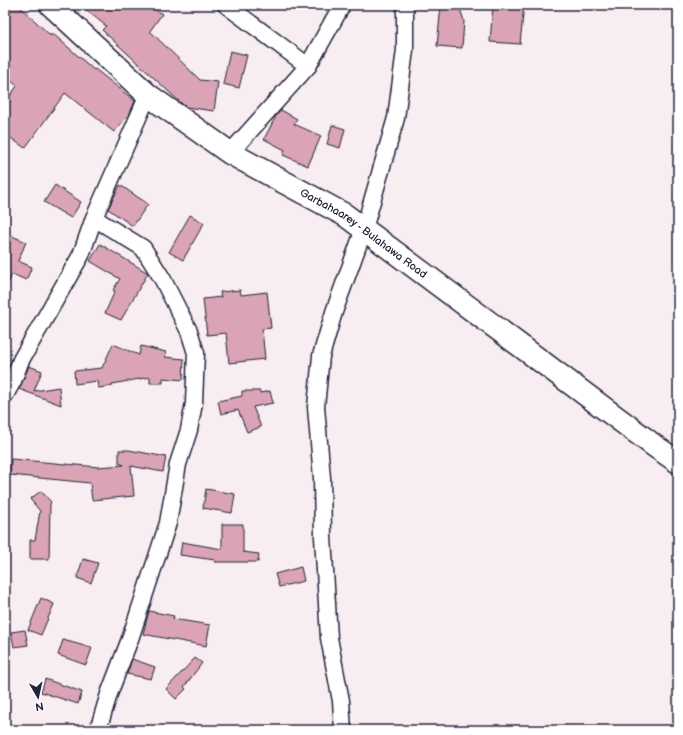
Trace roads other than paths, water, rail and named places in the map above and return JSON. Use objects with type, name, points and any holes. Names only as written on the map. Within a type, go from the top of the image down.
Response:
[{"type":"main road","name":"Garbahaarey - Bulahawa Road","points":[[51,5],[148,95],[230,153],[345,214],[678,462]]},
{"type":"street","points":[[226,5],[308,66]]},
{"type":"street","points":[[230,153],[308,66],[342,5]]},
{"type":"street","points":[[343,730],[341,701],[329,638],[323,536],[322,478],[316,407],[321,356],[334,312],[364,229],[396,118],[405,50],[405,5]]},
{"type":"street","points":[[5,395],[9,379],[81,255],[94,218],[148,95]]},
{"type":"street","points":[[94,218],[143,248],[162,278],[189,331],[196,353],[194,403],[189,430],[178,464],[168,523],[130,640],[98,730]]}]
